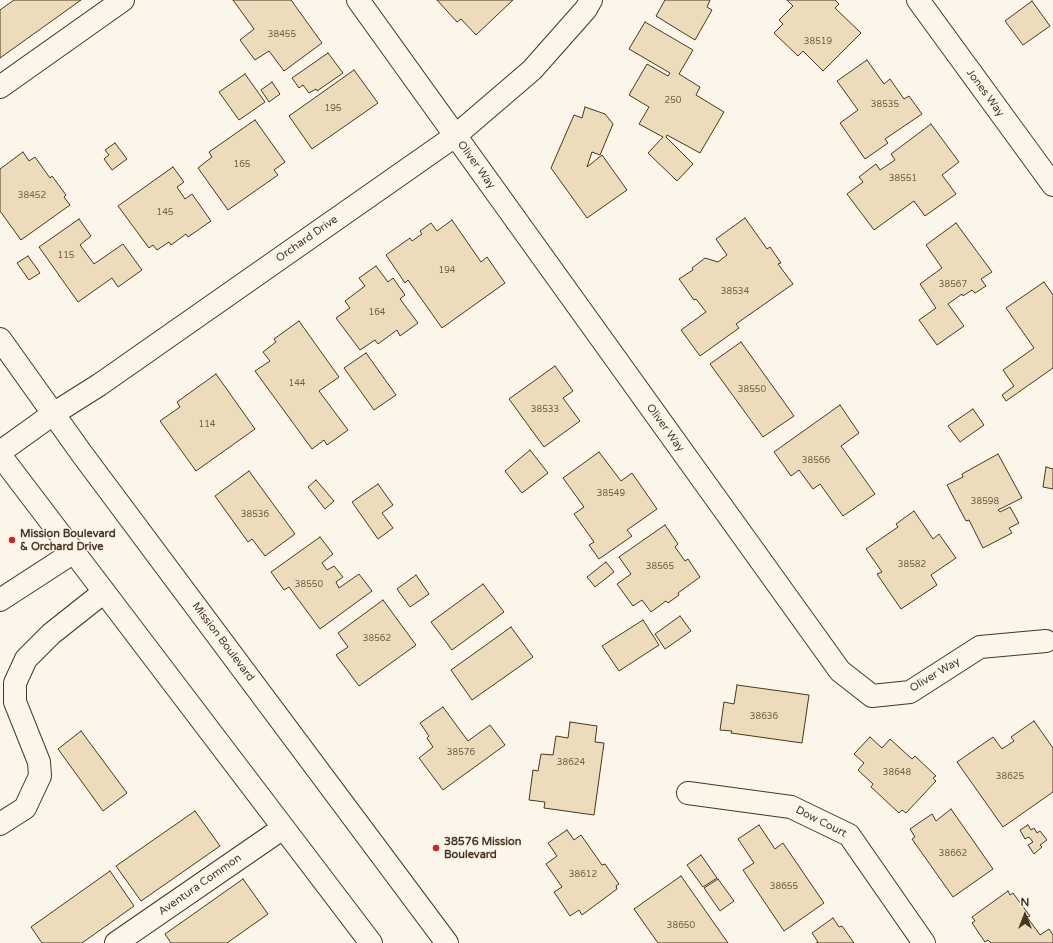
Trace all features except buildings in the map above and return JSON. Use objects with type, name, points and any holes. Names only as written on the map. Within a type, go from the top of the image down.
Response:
[{"type":"street","points":[[0,87],[123,0]]},
{"type":"street","name":"Oliver Way","points":[[358,0],[840,671],[872,696],[910,692],[980,647],[1046,641]]},
{"type":"street","name":"Orchard Drive","points":[[0,454],[53,414],[99,385],[455,136],[532,70],[586,9],[591,0]]},
{"type":"street","name":"Jones Way","points":[[918,0],[1053,185]]},
{"type":"street","name":"Mission Boulevard","points":[[0,340],[53,414],[447,943]]},
{"type":"street","points":[[0,454],[370,943]]},
{"type":"street","points":[[0,600],[74,552]]},
{"type":"street","points":[[0,824],[25,808],[40,776],[39,762],[15,702],[15,684],[23,665],[26,659],[51,634],[104,592]]},
{"type":"street","name":"Dow Court","points":[[688,793],[791,807],[849,835],[924,943]]},
{"type":"street","name":"Aventura Common","points":[[116,943],[283,828]]},
{"type":"place","name":"Mission Boulevard & Orchard Drive","points":[[12,540]]},
{"type":"place","name":"38576 Mission Boulevard","points":[[436,848]]}]
